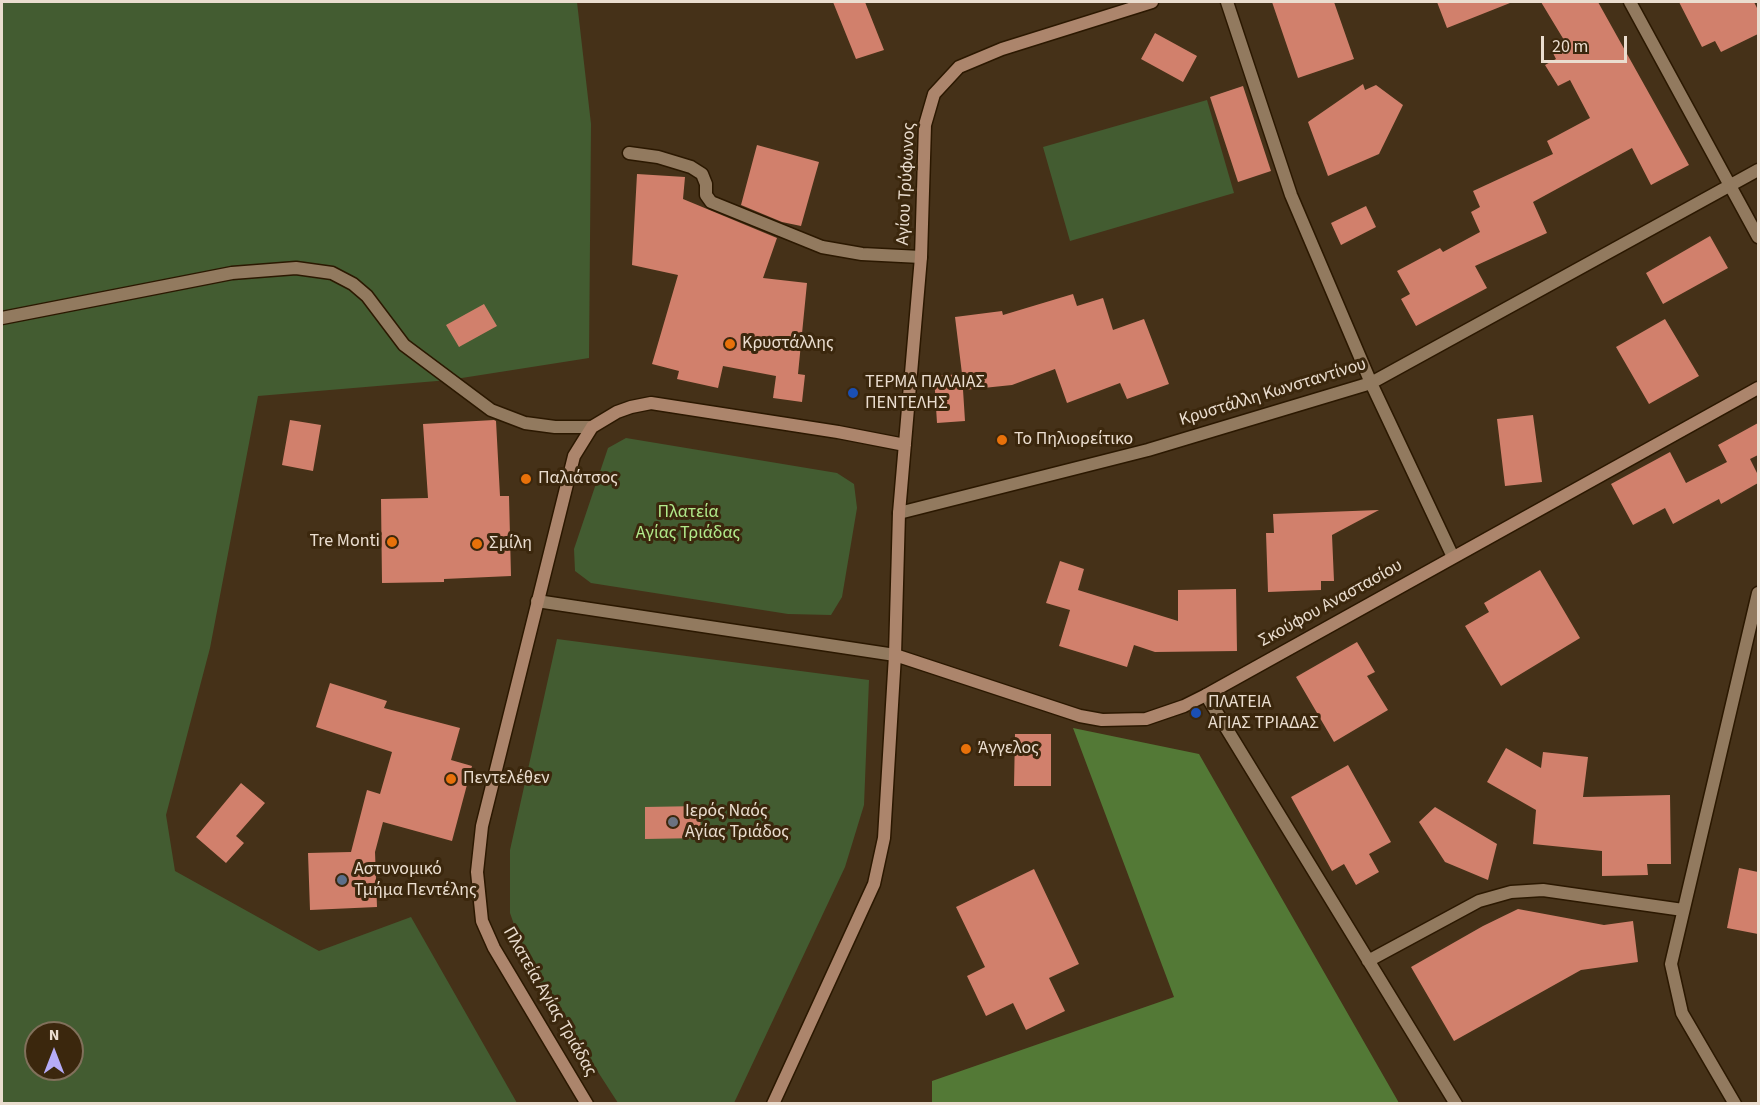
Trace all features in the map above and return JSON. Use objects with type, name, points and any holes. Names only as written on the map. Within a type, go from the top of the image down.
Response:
[{"type":"main road","name":"Αγίου Τρύφωνος","points":[[905,445],[921,257],[926,125],[934,94],[958,67],[1002,49],[1152,2]]},
{"type":"main road","name":"Σκούφου Αναστασίου","points":[[895,655],[1080,716],[1102,720],[1146,719],[1184,706],[1758,388]]},
{"type":"main road","points":[[592,426],[631,406],[651,403],[838,432],[905,445],[899,513],[895,655],[884,838],[874,884],[773,1104]]},
{"type":"main road","name":"Πλατεία Αγίας Τριάδας","points":[[587,1104],[494,948],[482,921],[477,872],[482,826],[574,456],[592,426]]},
{"type":"street","points":[[1227,2],[1291,195],[1371,383],[1453,557]]},
{"type":"street","points":[[1630,2],[1758,237]]},
{"type":"street","points":[[629,153],[658,157],[691,166],[702,174],[706,184],[706,195],[711,202],[822,247],[862,254],[921,257]]},
{"type":"street","name":"Κρυστάλλη Κωνσταντίνου","points":[[899,513],[1148,450],[1371,383],[1758,170]]},
{"type":"street","points":[[2,318],[232,273],[296,268],[332,273],[353,284],[367,296],[404,345],[491,410],[525,423],[555,428],[592,426]]},
{"type":"street","points":[[1735,1104],[1682,1012],[1671,964],[1758,593]]},
{"type":"street","points":[[537,601],[895,655]]},
{"type":"street","points":[[1206,694],[1456,1104]]},
{"type":"street","points":[[1368,961],[1479,901],[1511,892],[1543,890],[1683,910]]},
{"type":"green space","points":[[2,2],[577,2],[591,124],[589,358],[449,380],[258,396],[210,648],[166,815],[175,871],[319,951],[411,917],[517,1103],[2,1104]]},
{"type":"green space","points":[[1207,100],[1234,193],[1070,241],[1043,147]]},
{"type":"green space","name":"Πλατεία Αγίας Τριάδας","points":[[626,438],[837,473],[854,484],[857,508],[842,597],[831,615],[788,614],[591,583],[575,571],[574,549],[608,448]]},
{"type":"green space","points":[[557,639],[869,680],[864,805],[845,867],[734,1103],[618,1103],[527,962],[510,913],[510,850]]},
{"type":"green space","points":[[1073,728],[1199,754],[1399,1103],[932,1103],[932,1081],[1174,997]]},
{"type":"building","points":[[833,2],[865,2],[884,50],[856,59]]},
{"type":"building","points":[[1272,2],[1334,2],[1354,59],[1298,78]]},
{"type":"building","points":[[1437,2],[1510,2],[1510,3],[1447,28]]},
{"type":"building","points":[[1541,2],[1598,2],[1689,165],[1651,185],[1632,148],[1533,202],[1547,233],[1475,266],[1487,288],[1416,326],[1401,299],[1410,294],[1397,271],[1440,248],[1443,252],[1480,232],[1471,212],[1480,207],[1473,191],[1553,154],[1547,141],[1590,118],[1570,80],[1558,86],[1545,65],[1556,59],[1553,53],[1567,45]]},
{"type":"building","points":[[1679,2],[1754,2],[1758,10],[1758,34],[1721,52],[1715,41],[1702,47]]},
{"type":"building","points":[[1155,33],[1197,56],[1183,82],[1141,59]]},
{"type":"building","points":[[1363,84],[1365,90],[1376,85],[1403,105],[1379,154],[1328,176],[1308,122]]},
{"type":"building","points":[[1243,86],[1271,171],[1238,182],[1210,97]]},
{"type":"building","points":[[757,145],[819,162],[801,226],[782,222],[741,205]]},
{"type":"building","points":[[637,174],[685,177],[683,199],[777,238],[763,278],[807,283],[798,374],[805,375],[802,402],[773,398],[776,376],[723,366],[718,388],[677,379],[679,371],[652,364],[678,275],[632,265]]},
{"type":"building","points":[[1366,206],[1376,227],[1341,245],[1331,223]]},
{"type":"building","points":[[1710,236],[1728,268],[1663,304],[1646,273]]},
{"type":"building","points":[[1073,294],[1077,306],[1103,298],[1113,330],[1144,319],[1169,384],[1127,399],[1120,383],[1067,403],[1055,369],[1012,385],[964,390],[955,317],[1002,311],[1003,315]]},
{"type":"building","points":[[484,304],[497,326],[459,347],[446,325]]},
{"type":"building","points":[[1665,319],[1699,376],[1649,404],[1616,347]]},
{"type":"building","points":[[962,374],[965,421],[937,423],[934,376]]},
{"type":"building","points":[[1533,415],[1542,482],[1505,486],[1497,419]]},
{"type":"building","points":[[290,420],[321,425],[313,471],[282,465]]},
{"type":"building","points":[[496,421],[500,496],[509,496],[511,576],[444,579],[444,582],[382,583],[381,499],[428,498],[423,424]]},
{"type":"building","points":[[1758,423],[1758,455],[1750,459],[1758,475],[1758,483],[1721,504],[1719,499],[1673,524],[1665,508],[1633,525],[1611,484],[1670,452],[1686,483],[1727,462],[1718,445]]},
{"type":"building","points":[[1379,510],[1332,535],[1334,581],[1321,581],[1321,590],[1268,592],[1266,533],[1274,533],[1273,514]]},
{"type":"building","points":[[1060,561],[1084,569],[1078,590],[1178,621],[1178,590],[1236,589],[1237,651],[1155,652],[1134,645],[1127,667],[1059,646],[1070,610],[1046,603]]},
{"type":"building","points":[[1540,570],[1580,638],[1501,686],[1465,626],[1489,612],[1484,603]]},
{"type":"building","points":[[1357,642],[1375,672],[1367,676],[1388,710],[1334,742],[1296,677]]},
{"type":"building","points":[[330,683],[387,701],[384,708],[460,728],[451,760],[472,766],[452,841],[383,822],[375,852],[377,907],[310,910],[308,853],[351,852],[367,790],[380,794],[392,752],[316,727]]},
{"type":"building","points":[[1015,734],[1051,734],[1051,786],[1014,786]]},
{"type":"building","points":[[1506,748],[1541,768],[1543,752],[1588,757],[1583,797],[1670,795],[1671,864],[1647,864],[1648,875],[1602,876],[1602,851],[1533,844],[1536,810],[1487,782]]},
{"type":"building","points":[[1348,765],[1391,842],[1369,854],[1379,872],[1356,885],[1344,864],[1332,871],[1291,797]]},
{"type":"building","points":[[241,783],[265,803],[236,836],[244,843],[226,863],[196,837]]},
{"type":"building","name":"Ιερός Ναός Αγίας Τριάδος","points":[[700,806],[701,838],[645,839],[645,807]]},
{"type":"building","points":[[1435,807],[1497,844],[1488,880],[1445,862],[1419,822]]},
{"type":"building","points":[[1739,868],[1758,872],[1758,934],[1727,928]]},
{"type":"building","points":[[1034,869],[1079,964],[1049,978],[1065,1011],[1026,1030],[1013,1003],[986,1016],[967,976],[985,967],[956,907]]},
{"type":"building","points":[[1518,909],[1604,925],[1633,921],[1638,962],[1581,970],[1454,1041],[1411,967]]},
{"type":"place","name":"Κρυστάλλης","points":[[730,344]]},
{"type":"place","name":"ΤΕΡΜΑ ΠΑΛΑΙΑΣ ΠΕΝΤΕΛΗΣ","points":[[853,393]]},
{"type":"place","name":"Το Πηλιορείτικο","points":[[1002,440]]},
{"type":"place","name":"Παλιάτσος","points":[[526,479]]},
{"type":"place","name":"Tre Monti","points":[[392,542]]},
{"type":"place","name":"Σμίλη","points":[[477,544]]},
{"type":"place","name":"ΠΛΑΤΕΙΑ ΑΓΙΑΣ ΤΡΙΑΔΑΣ","points":[[1196,713]]},
{"type":"place","name":"Άγγελος","points":[[966,749]]},
{"type":"place","name":"Πεντελέθεν","points":[[451,779]]},
{"type":"place","name":"Ιερός Ναός Αγίας Τριάδος","points":[[673,822]]},
{"type":"place","name":"Αστυνομικό Τμήμα Πεντέλης","points":[[342,880]]}]
